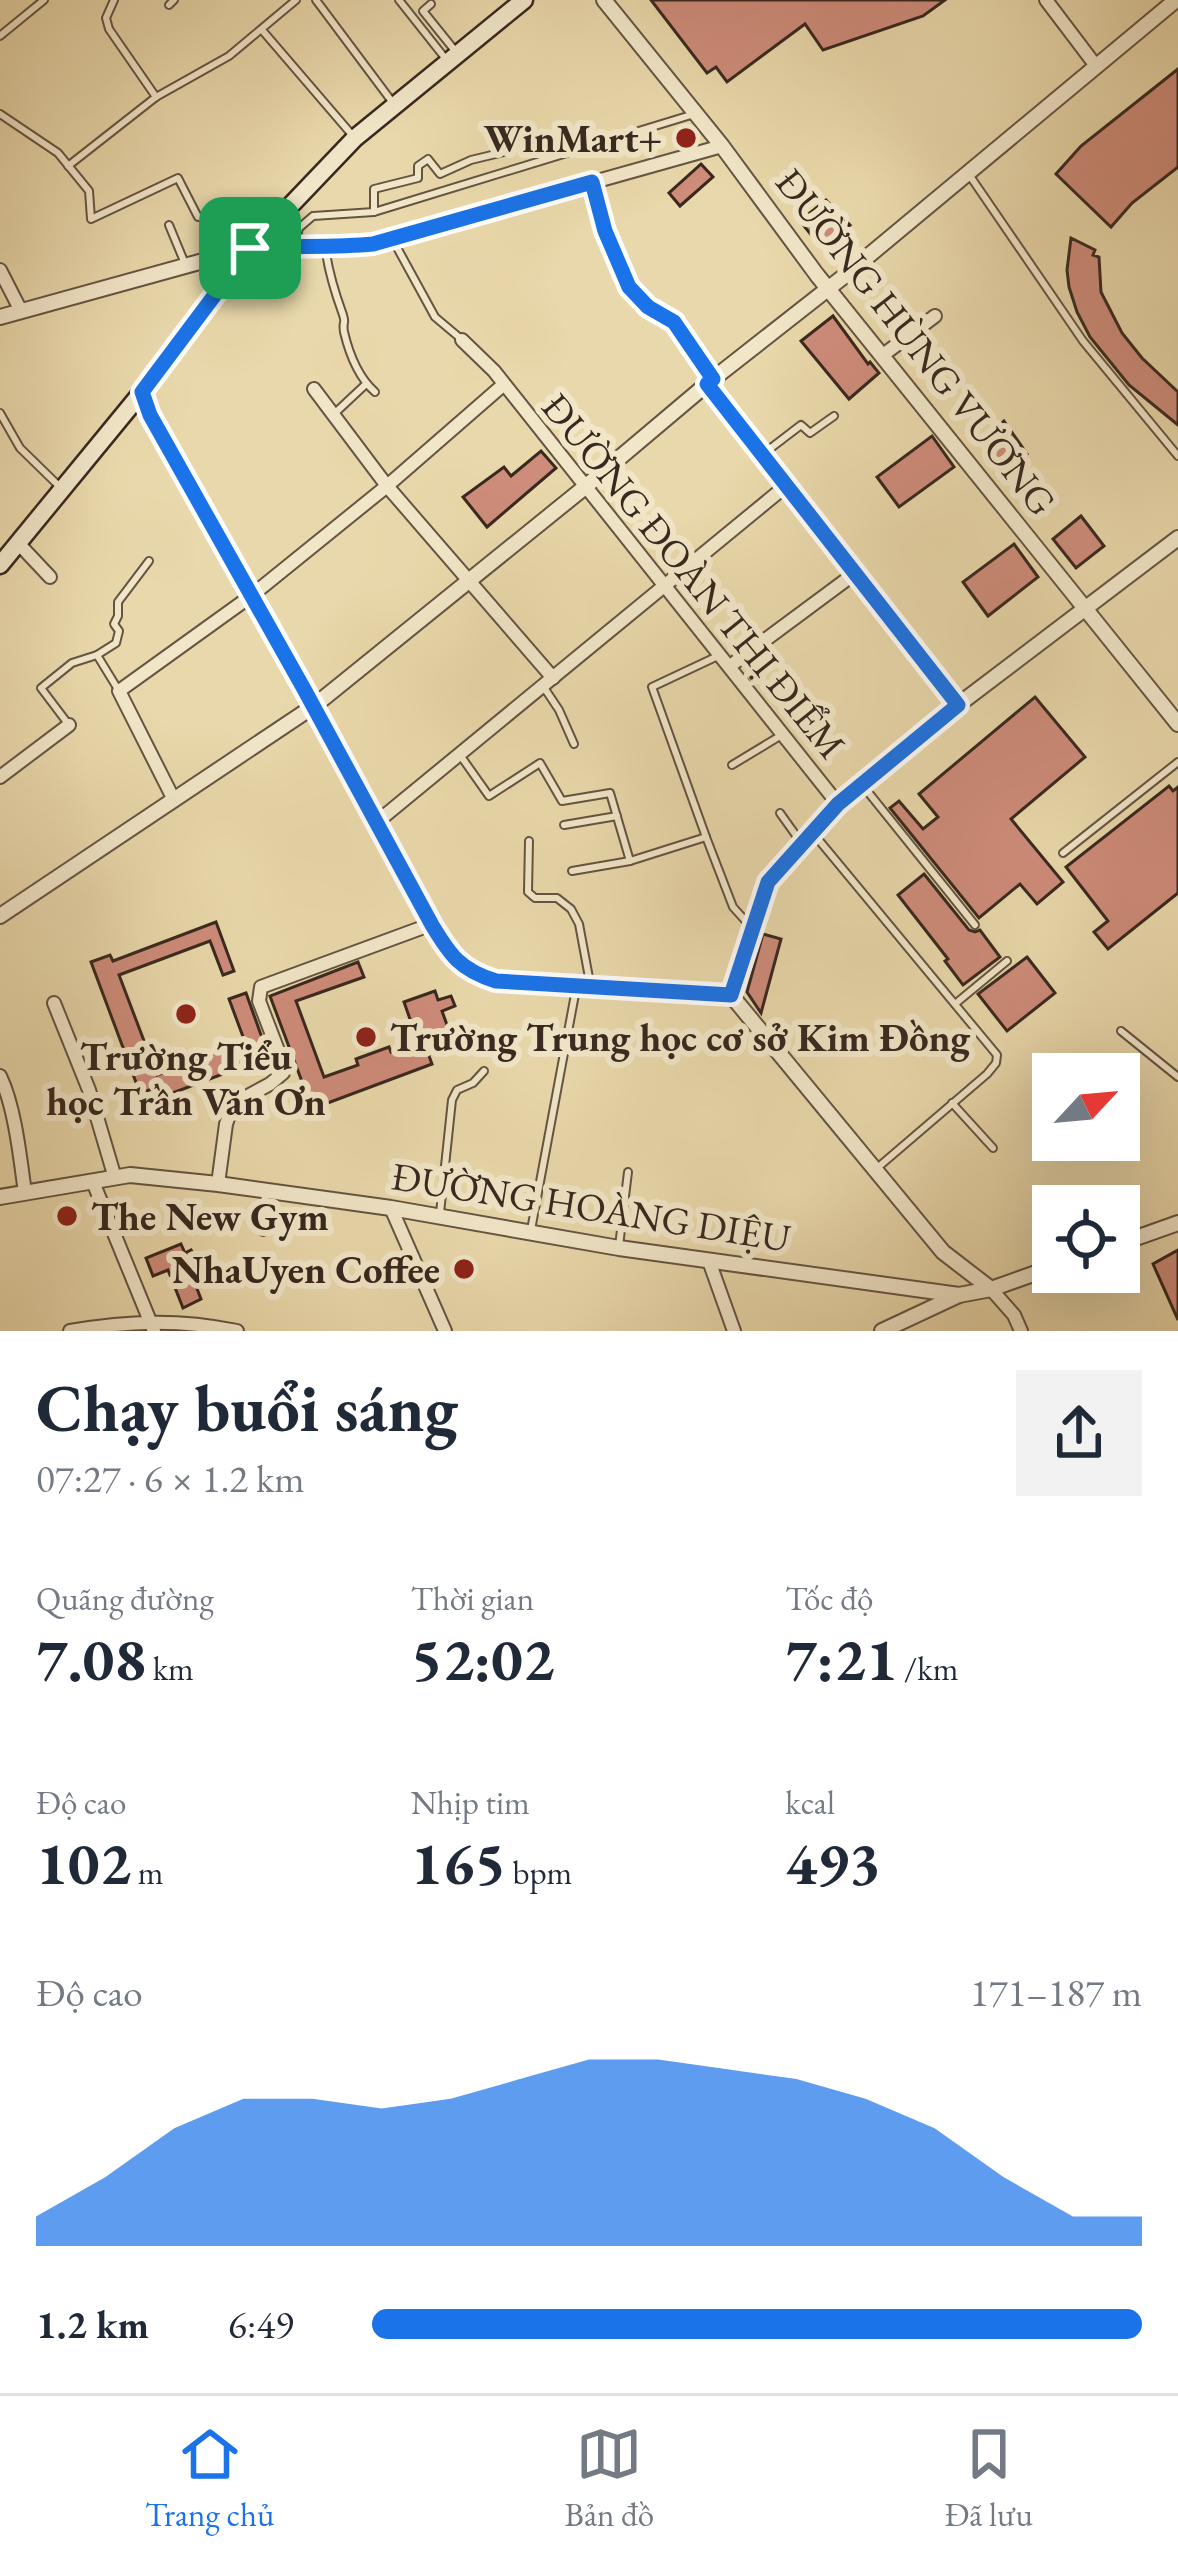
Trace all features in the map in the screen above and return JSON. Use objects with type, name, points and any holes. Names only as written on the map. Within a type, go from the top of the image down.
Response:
[{"type":"main road","points":[[0,565],[142,392],[251,247],[355,138],[524,0]]},
{"type":"street","name":"ĐƯỜNG HÙNG VƯƠNG","points":[[604,0],[1178,724]]},
{"type":"street","points":[[1046,0],[1096,66]]},
{"type":"street","points":[[0,916],[314,706],[1176,0]]},
{"type":"street","points":[[0,317],[251,247],[373,244],[722,146]]},
{"type":"street","points":[[0,270],[21,310]]},
{"type":"street","points":[[883,355],[934,316]]},
{"type":"street","name":"ĐƯỜNG ĐOÀN THỊ ĐIỂM","points":[[462,340],[494,371],[838,804]]},
{"type":"street","points":[[710,382],[958,705]]},
{"type":"street","points":[[174,800],[119,691],[251,596],[503,386]]},
{"type":"street","points":[[314,389],[548,682]]},
{"type":"street","points":[[142,392],[150,415],[432,925],[460,965],[496,981],[731,995],[943,1252],[991,1288],[1021,1331]]},
{"type":"street","points":[[377,823],[788,485]]},
{"type":"street","points":[[731,995],[768,882],[838,804],[958,705],[1178,538]]},
{"type":"street","points":[[17,543],[50,577]]},
{"type":"street","points":[[725,660],[854,574]]},
{"type":"street","points":[[0,777],[69,725]]},
{"type":"street","points":[[218,1184],[233,1104],[283,1073],[260,1001],[262,988],[432,925]]},
{"type":"street","points":[[54,1003],[115,1178]]},
{"type":"street","points":[[0,1076],[16,1129],[25,1193]]},
{"type":"street","name":"ĐƯỜNG HOÀNG DIỆU","points":[[0,1197],[130,1175],[391,1208],[619,1248],[959,1295]]},
{"type":"street","points":[[93,1182],[152,1327]]},
{"type":"street","points":[[391,1208],[445,1331]]},
{"type":"street","points":[[1140,1237],[1178,1223]]},
{"type":"street","points":[[710,1261],[734,1331]]},
{"type":"street","points":[[882,1331],[959,1295],[1032,1275]]},
{"type":"street","points":[[908,1288],[911,1318]]},
{"type":"street","points":[[70,1331],[121,1322],[152,1327],[198,1323],[237,1331]]},
{"type":"lane","points":[[0,36],[44,0]]},
{"type":"lane","points":[[114,0],[106,18],[109,29],[156,97]]},
{"type":"lane","points":[[68,166],[156,97],[229,56],[296,0]]},
{"type":"lane","points":[[316,0],[395,106]]},
{"type":"lane","points":[[399,0],[453,58]]},
{"type":"lane","points":[[431,4],[422,10],[453,58]]},
{"type":"lane","points":[[262,30],[355,138]]},
{"type":"lane","points":[[0,114],[58,153],[89,191],[91,219],[178,178],[198,217],[231,212],[251,247]]},
{"type":"lane","points":[[295,244],[299,228],[313,216],[374,212],[694,114]]},
{"type":"lane","points":[[374,212],[374,189],[418,178],[418,166],[428,158],[440,174],[504,152]]},
{"type":"lane","points":[[968,173],[1083,340],[1178,456]]},
{"type":"lane","points":[[592,182],[605,231],[629,287],[648,307],[674,322],[710,382]]},
{"type":"lane","points":[[169,225],[186,266]]},
{"type":"lane","points":[[392,238],[435,317],[462,340]]},
{"type":"lane","points":[[325,246],[344,332],[356,367],[375,392]]},
{"type":"lane","points":[[333,414],[366,384]]},
{"type":"lane","points":[[0,413],[10,436],[62,489]]},
{"type":"lane","points":[[763,454],[801,425],[809,434],[834,416]]},
{"type":"lane","points":[[69,725],[41,688],[72,663],[116,643],[118,602],[149,561]]},
{"type":"lane","points":[[97,655],[119,691]]},
{"type":"lane","points":[[725,660],[652,687],[733,907],[752,926]]},
{"type":"lane","points":[[548,682],[574,744]]},
{"type":"lane","points":[[732,766],[783,734]]},
{"type":"lane","points":[[460,755],[489,796],[540,763],[562,801],[610,794],[630,861]]},
{"type":"lane","points":[[1063,853],[1178,762]]},
{"type":"lane","points":[[862,784],[975,925]]},
{"type":"lane","points":[[780,813],[808,838],[997,1055],[987,1074],[876,1169]]},
{"type":"lane","points":[[564,825],[617,816]]},
{"type":"lane","points":[[572,872],[630,861],[706,837]]},
{"type":"lane","points":[[529,841],[528,892],[535,898],[557,898],[576,916],[584,986],[531,1233]]},
{"type":"lane","points":[[954,1005],[1007,961]]},
{"type":"lane","points":[[1121,1030],[1178,1077]]},
{"type":"lane","points":[[440,1216],[452,1100],[457,1090],[484,1071]]},
{"type":"lane","points":[[952,1103],[993,1148]]},
{"type":"lane","points":[[619,1248],[628,1172]]},
{"type":"lane","points":[[263,1232],[266,1191]]},
{"type":"building","points":[[651,0],[945,0],[923,16],[823,50],[805,24],[727,82],[716,67],[707,73]]},
{"type":"building","points":[[1178,69],[1178,167],[1132,203],[1111,227],[1056,174],[1081,146]]},
{"type":"building","points":[[701,164],[713,177],[680,206],[669,193]]},
{"type":"building","points":[[826,200],[850,225],[821,247],[800,221]]},
{"type":"building","points":[[1071,238],[1095,250],[1101,292],[1122,333],[1178,392],[1178,425],[1129,385],[1090,337],[1069,287]]},
{"type":"building","points":[[833,316],[879,373],[849,399],[801,341]]},
{"type":"building","points":[[1004,421],[1027,454],[1004,472],[980,441]]},
{"type":"building","points":[[932,436],[954,467],[899,507],[877,477]]},
{"type":"building","points":[[541,451],[556,468],[487,527],[463,497],[504,467],[511,476]]},
{"type":"building","points":[[1081,516],[1104,546],[1076,568],[1053,539]]},
{"type":"building","points":[[1014,544],[1038,577],[988,616],[963,582]]},
{"type":"building","points":[[1035,697],[1085,757],[1011,819],[1063,882],[1037,904],[1020,884],[979,918],[890,808],[899,801],[923,829],[938,817],[919,794]]},
{"type":"building","points":[[1169,786],[1173,791],[1178,787],[1178,893],[1108,949],[1094,932],[1108,921],[1066,867]]},
{"type":"building","points":[[924,874],[969,930],[980,930],[1000,957],[963,985],[898,895]]},
{"type":"building","points":[[216,922],[234,971],[223,975],[210,941],[119,975],[157,1075],[245,1042],[229,999],[246,993],[270,1060],[162,1097],[158,1087],[140,1093],[91,962],[110,955],[113,961]]},
{"type":"building","points":[[763,934],[781,939],[761,1013],[747,992]]},
{"type":"building","points":[[1027,957],[1055,993],[1007,1031],[978,994]]},
{"type":"building","points":[[358,962],[364,977],[296,1001],[324,1077],[358,1065],[356,1059],[418,1042],[404,1002],[435,991],[438,1000],[451,996],[455,1006],[442,1011],[451,1036],[425,1045],[432,1064],[325,1104],[323,1098],[310,1103],[270,996]]},
{"type":"building","points":[[181,1244],[185,1253],[191,1250],[195,1257],[199,1255],[204,1265],[198,1267],[202,1277],[194,1281],[201,1299],[183,1308],[168,1270],[153,1276],[146,1258]]},
{"type":"building","points":[[1178,1250],[1178,1320],[1153,1264]]},
{"type":"place","name":"WinMart+","points":[[686,138]]},
{"type":"place","name":"Trường Tiểu học Trần Văn Ơn","points":[[186,1014]]},
{"type":"place","name":"Trường Trung học cơ sở Kim Đồng","points":[[366,1037]]},
{"type":"place","name":"The New Gym","points":[[67,1216]]},
{"type":"place","name":"NhaUyen Coffee","points":[[464,1269]]},
{"type":"route","points":[[592,182],[605,231],[629,287],[648,307],[674,322],[713,379],[707,384],[958,705],[838,804],[768,882],[731,995],[496,981],[460,965],[448,951],[150,415],[142,392],[250,248],[373,244],[592,182]]}]
